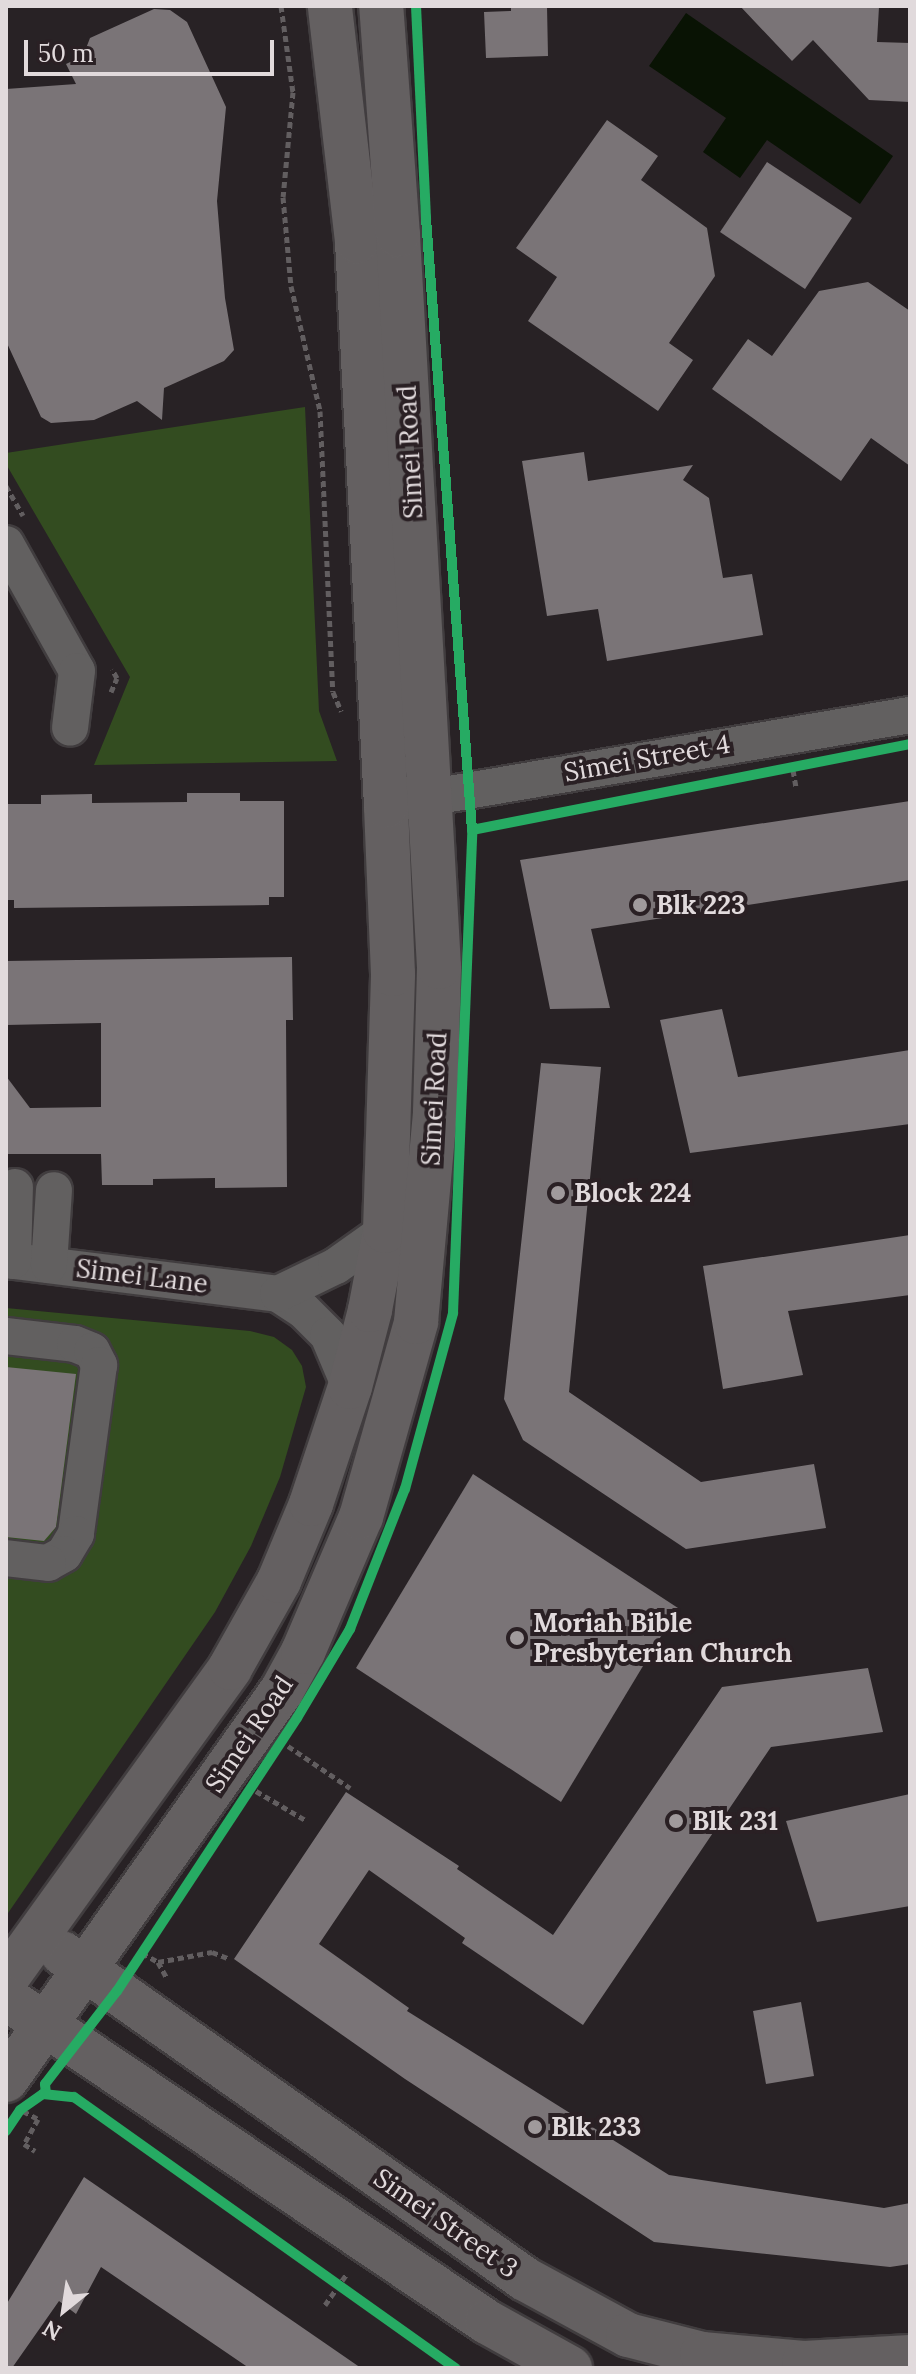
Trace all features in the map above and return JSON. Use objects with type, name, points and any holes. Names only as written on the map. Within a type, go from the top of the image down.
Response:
[{"type":"main road","name":"Simei Road","points":[[6,1979],[230,1668],[279,1581],[311,1504],[350,1387],[370,1310],[385,1231],[393,974],[386,806],[357,241],[330,6]]},
{"type":"main road","name":"Simei Road","points":[[17,2101],[47,2023],[101,1980],[285,1711],[309,1639],[361,1517],[416,1322],[435,1126],[439,967],[399,250],[381,6]]},
{"type":"main road","points":[[230,1668],[240,1695],[263,1699],[285,1711]]},
{"type":"main road","name":"Simei Street 3","points":[[37,1935],[525,2279],[628,2335],[702,2354],[804,2363],[910,2357]]},
{"type":"main road","points":[[6,1998],[487,2322],[570,2368]]},
{"type":"street","points":[[6,544],[77,671],[70,728]]},
{"type":"street","name":"Simei Street 4","points":[[386,806],[910,715]]},
{"type":"street","points":[[9,1261],[15,1187]]},
{"type":"street","points":[[49,1265],[54,1190]]},
{"type":"street","points":[[278,1294],[336,1266],[385,1231]]},
{"type":"street","name":"Simei Lane","points":[[9,1261],[278,1294],[303,1310],[328,1335],[350,1387]]},
{"type":"street","points":[[6,1336],[75,1344],[92,1351],[99,1365],[76,1534],[64,1554],[48,1563],[6,1558]]},
{"type":"path","points":[[281,6],[293,92],[283,197],[291,286],[320,411],[333,692],[342,714]]},
{"type":"path","points":[[779,769],[807,764]]},
{"type":"path","points":[[274,1753],[282,1742],[285,1711]]},
{"type":"path","points":[[282,1742],[350,1788]]},
{"type":"path","points":[[243,1801],[259,1777]]},
{"type":"path","points":[[251,1788],[307,1821]]},
{"type":"path","points":[[101,1980],[142,1953],[150,1941]]},
{"type":"path","points":[[158,1962],[212,1952],[230,1959]]},
{"type":"path","points":[[142,1953],[158,1962],[174,1985]]},
{"type":"path","points":[[35,2151],[24,2144],[38,2119]]},
{"type":"path","points":[[327,2276],[352,2294]]},
{"type":"path","points":[[325,2305],[339,2285]]},
{"type":"green space","points":[[305,407],[319,711],[337,761],[94,765],[130,677],[6,464],[6,453]]},
{"type":"green space","points":[[6,1308],[250,1331],[274,1337],[292,1350],[302,1366],[306,1387],[280,1477],[251,1546],[215,1612],[6,1916]]},
{"type":"shaded area","points":[[686,13],[893,156],[860,204],[767,140],[740,178],[703,152],[726,118],[649,66]]},
{"type":"building","points":[[511,6],[547,6],[548,56],[486,58],[484,12],[511,11]]},
{"type":"building","points":[[740,6],[879,7],[877,42],[910,43],[910,102],[869,100],[813,40],[792,61]]},
{"type":"building","points":[[154,9],[170,10],[187,22],[226,107],[217,201],[225,298],[234,350],[224,361],[164,388],[162,420],[137,401],[94,420],[51,423],[41,417],[6,341],[6,89],[76,84],[66,64],[83,56],[90,38]]},
{"type":"building","points":[[607,120],[658,156],[641,180],[707,228],[715,276],[669,343],[693,360],[658,411],[528,321],[557,277],[516,248]]},
{"type":"building","points":[[767,162],[852,218],[805,289],[720,232]]},
{"type":"building","points":[[868,282],[910,311],[910,466],[871,438],[841,481],[712,389],[748,339],[772,356],[819,291]]},
{"type":"building","points":[[584,452],[588,481],[693,465],[683,480],[709,498],[723,578],[752,574],[763,635],[607,661],[598,609],[547,616],[522,461]]},
{"type":"building","points":[[187,793],[240,793],[240,801],[284,801],[284,897],[269,897],[269,905],[14,908],[14,900],[6,900],[6,804],[41,804],[41,795],[92,794],[92,803],[187,802]]},
{"type":"building","name":"Blk 223","points":[[910,801],[910,880],[591,929],[610,1008],[550,1009],[520,860]]},
{"type":"building","points":[[292,957],[293,1020],[286,1020],[287,1187],[215,1188],[215,1178],[153,1179],[153,1185],[102,1185],[101,1154],[6,1154],[6,1076],[30,1108],[101,1107],[101,1023],[6,1025],[6,961]]},
{"type":"building","points":[[722,1009],[738,1077],[910,1050],[910,1124],[690,1153],[660,1020]]},
{"type":"building","name":"Block 224","points":[[541,1063],[601,1067],[569,1392],[701,1482],[814,1464],[826,1528],[686,1549],[523,1440],[504,1399]]},
{"type":"building","points":[[910,1235],[910,1295],[788,1311],[803,1375],[723,1389],[703,1266]]},
{"type":"building","points":[[6,1367],[76,1374],[56,1527],[44,1541],[6,1537]]},
{"type":"building","name":"Moriah Bible Presbyterian Church","points":[[473,1474],[678,1608],[561,1802],[356,1668]]},
{"type":"building","points":[[868,1668],[883,1732],[771,1747],[583,2025],[462,1943],[465,1938],[369,1870],[319,1944],[409,2008],[407,2011],[669,2175],[884,2208],[910,2203],[910,2264],[890,2267],[654,2242],[405,2079],[234,1959],[346,1792],[459,1866],[457,1869],[553,1935],[722,1687]]},
{"type":"building","points":[[910,1794],[910,1906],[817,1922],[786,1821]]},
{"type":"building","points":[[801,2002],[814,2076],[766,2084],[753,2011]]},
{"type":"building","points":[[84,2177],[361,2368],[249,2368],[101,2267],[76,2314],[59,2301],[12,2368],[6,2368],[6,2305]]},
{"type":"cycle path","points":[[416,6],[426,218],[472,830],[910,744]]},
{"type":"cycle path","points":[[46,2094],[45,2084],[117,1991],[297,1718],[350,1629],[405,1489],[453,1313],[472,830]]},
{"type":"cycle path","points":[[6,2131],[20,2110],[43,2094],[74,2097],[456,2368]]},
{"type":"place","name":"Blk 223","points":[[640,905]]},
{"type":"place","name":"Block 224","points":[[558,1193]]},
{"type":"place","name":"Moriah Bible Presbyterian Church","points":[[517,1638]]},
{"type":"place","name":"Blk 231","points":[[676,1821]]},
{"type":"place","name":"Blk 233","points":[[535,2127]]}]
